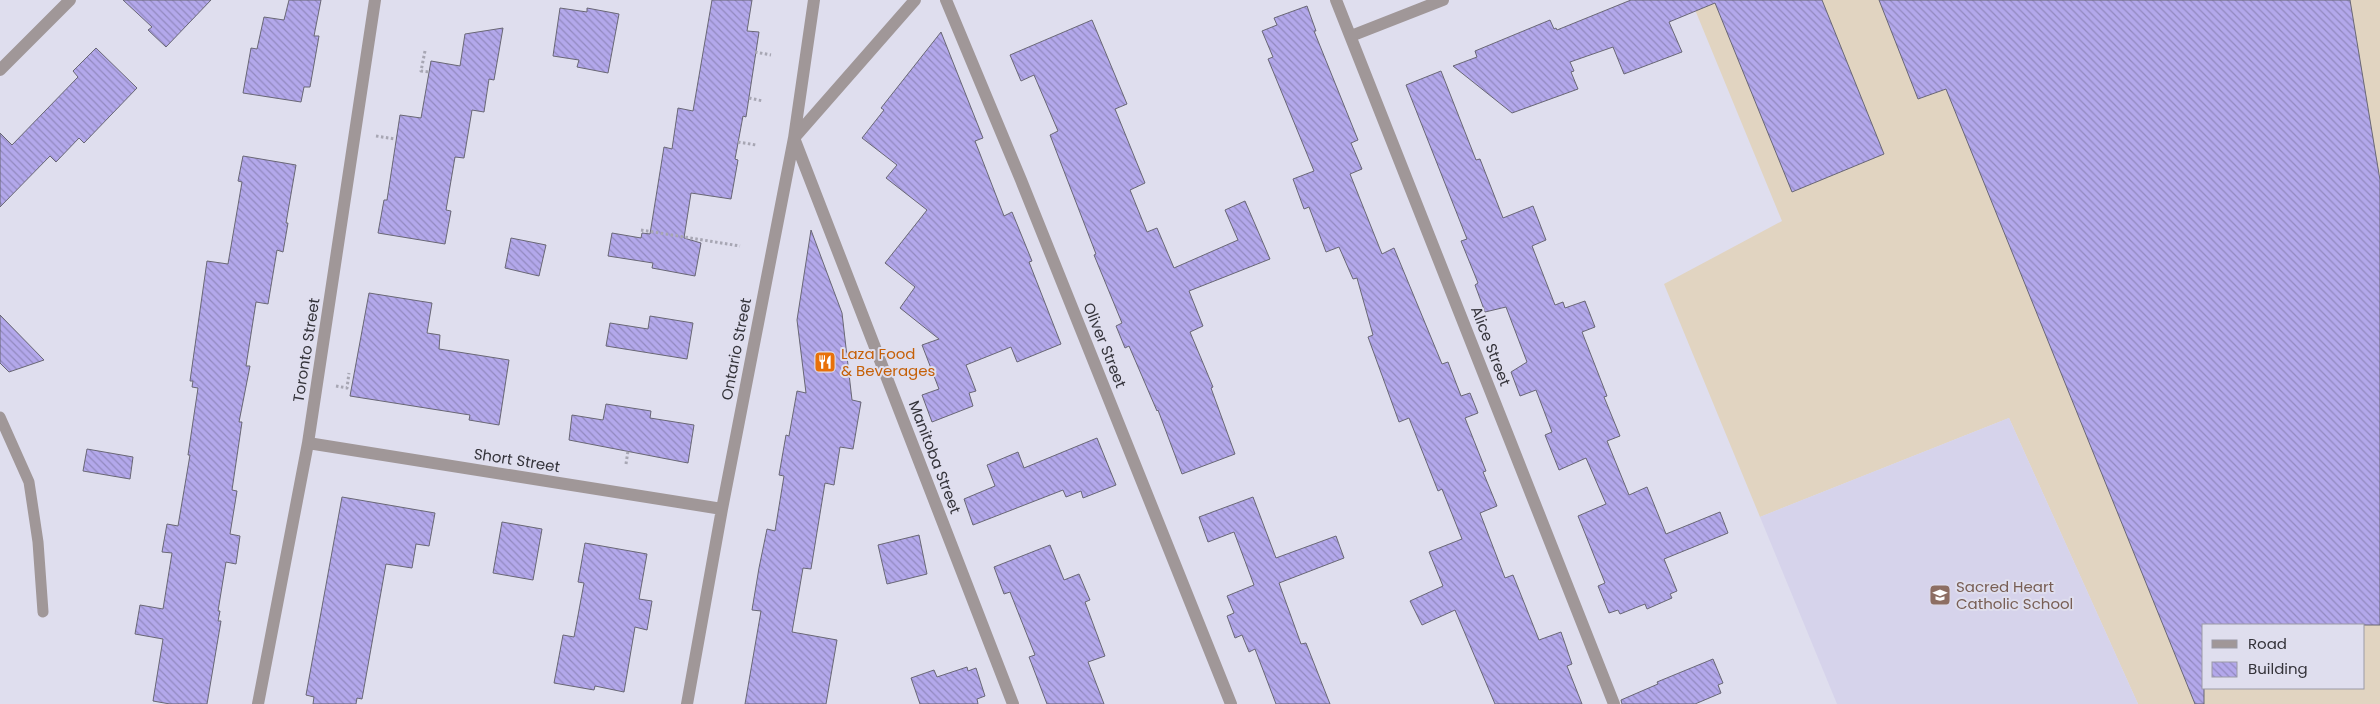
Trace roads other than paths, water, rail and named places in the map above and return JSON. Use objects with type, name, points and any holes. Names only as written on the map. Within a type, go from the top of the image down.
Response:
[{"type":"street","points":[[0,70],[70,0]]},
{"type":"street","name":"Toronto Street","points":[[258,704],[308,443],[375,0]]},
{"type":"street","name":"Ontario Street","points":[[687,704],[722,509],[794,138],[814,0]]},
{"type":"street","points":[[794,138],[915,0]]},
{"type":"street","name":"Oliver Street","points":[[946,0],[1025,189],[1231,704]]},
{"type":"street","name":"Alice Street","points":[[1336,0],[1614,704]]},
{"type":"street","points":[[1351,36],[1443,0]]},
{"type":"street","name":"Manitoba Street","points":[[794,138],[1013,704]]},
{"type":"street","name":"Short Street","points":[[308,443],[722,509]]},
{"type":"lane","points":[[0,417],[29,482],[38,542],[43,612]]},
{"type":"place","name":"Laza Food & Beverages","points":[[825,362]]},
{"type":"place","name":"Sacred Heart Catholic School","points":[[1940,595]]}]
